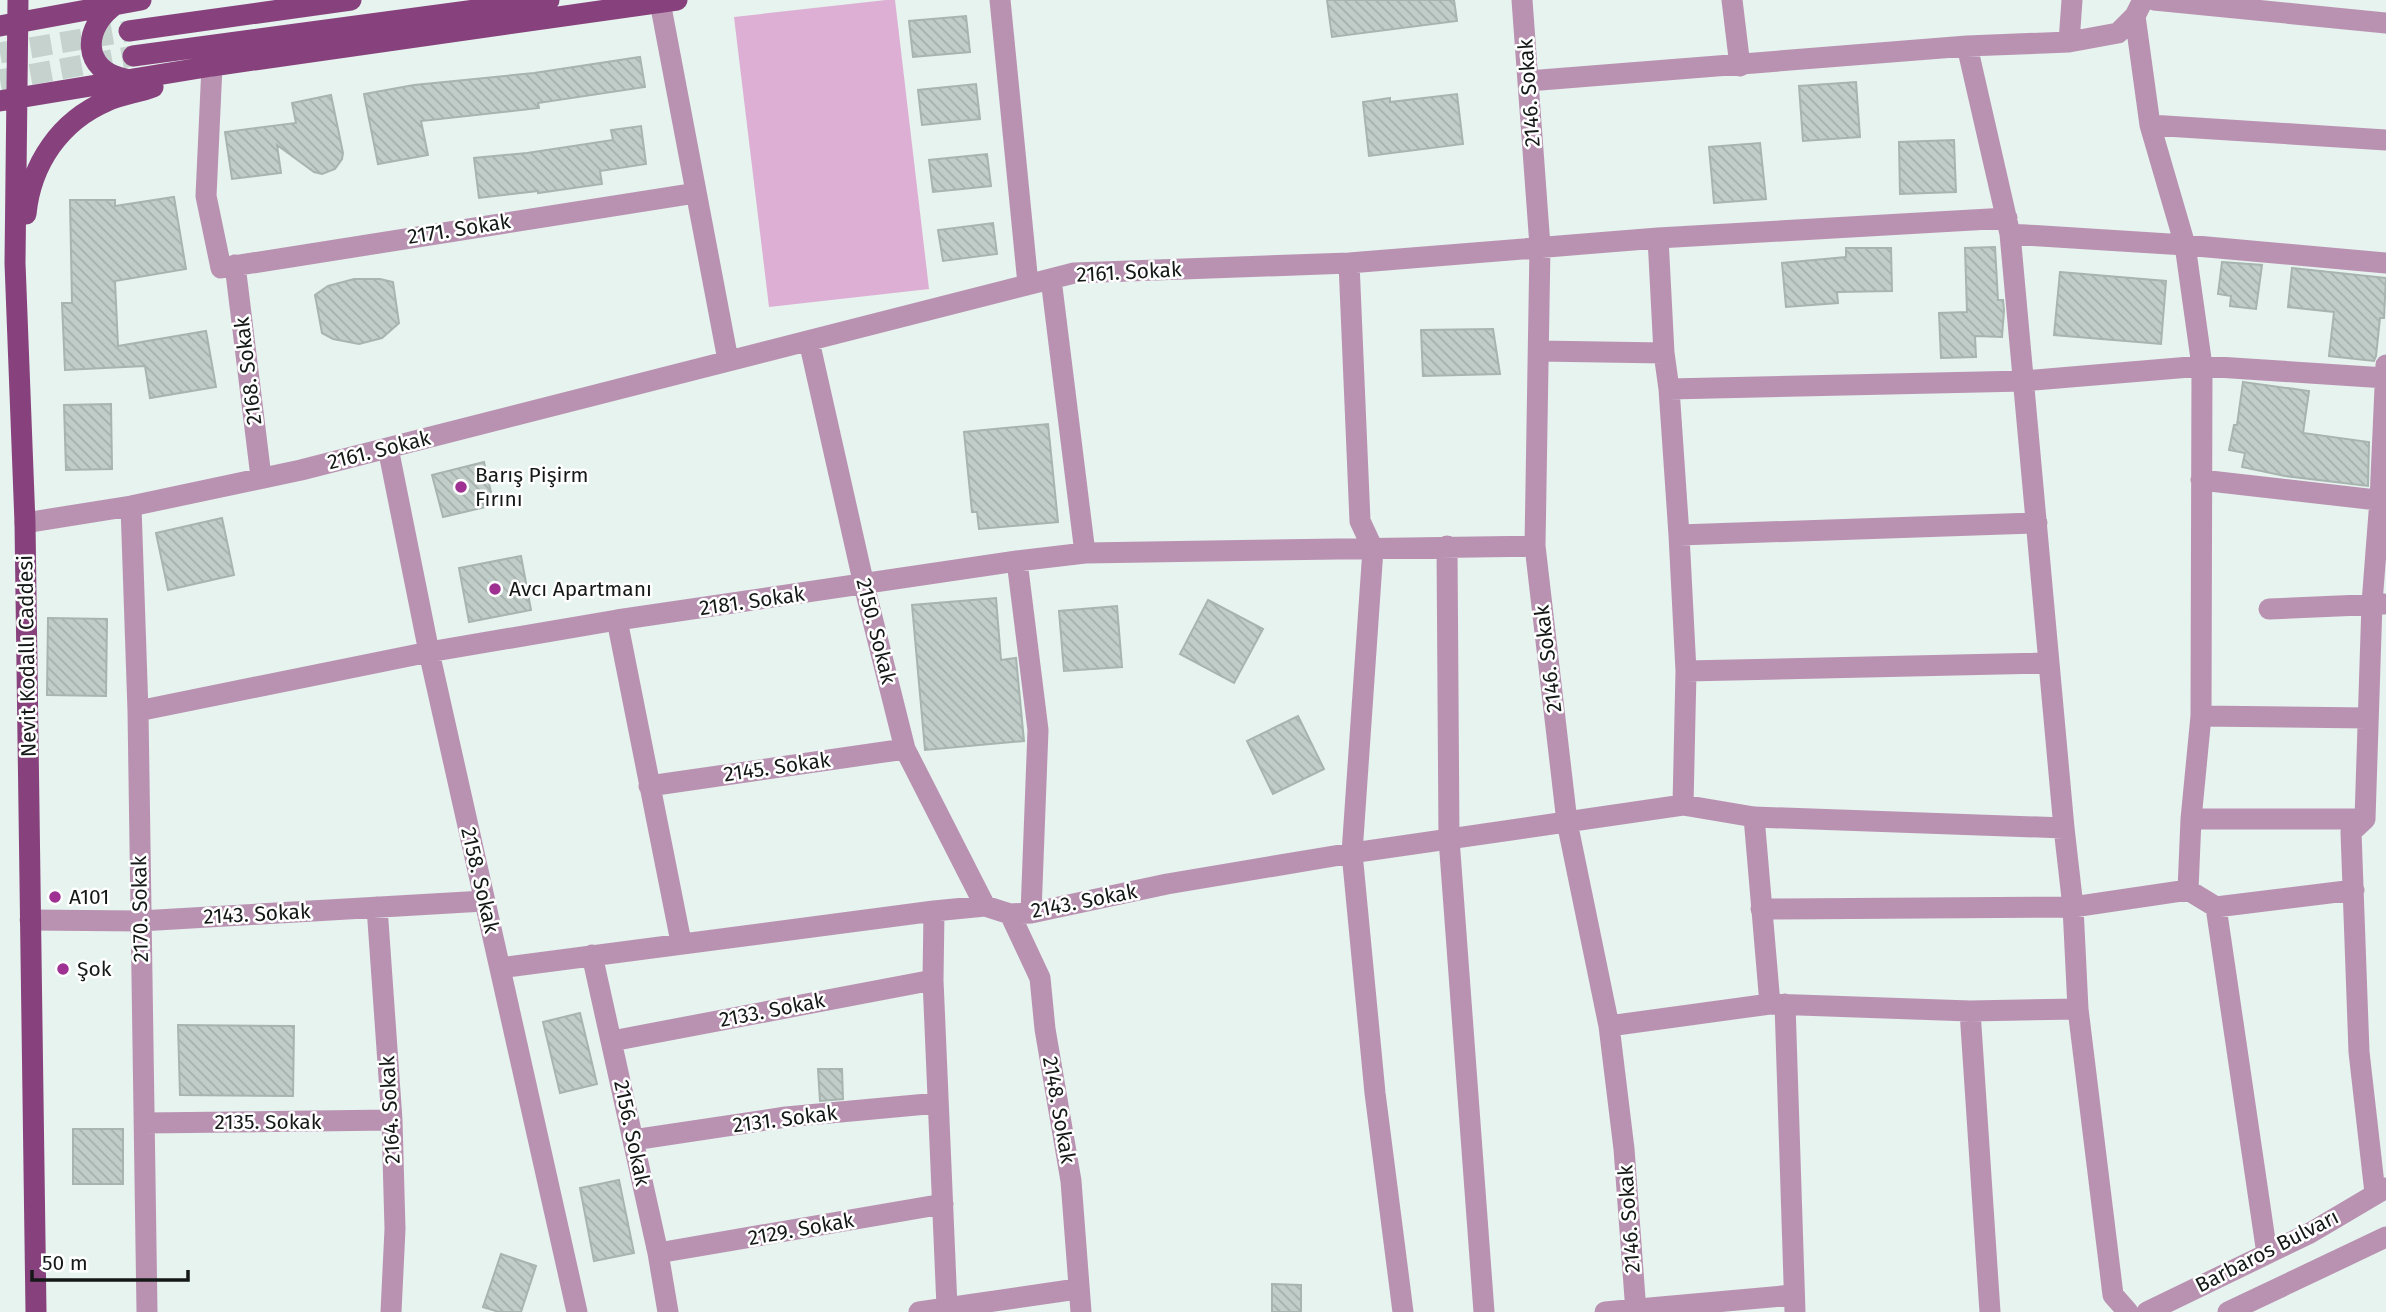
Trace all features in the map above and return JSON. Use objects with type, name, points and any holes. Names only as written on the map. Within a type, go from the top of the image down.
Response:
[{"type":"main road","name":"Nevit Kodallı Caddesi","points":[[19,0],[10,24],[9,99],[25,523],[36,1312]]},
{"type":"main road","points":[[10,24],[141,0]]},
{"type":"main road","points":[[129,31],[351,0]]},
{"type":"main road","points":[[133,57],[549,0]]},
{"type":"main road","points":[[9,99],[206,66],[668,1]]},
{"type":"main road","points":[[118,3],[99,19],[91,46],[102,69],[126,79]]},
{"type":"main road","points":[[15,264],[32,180],[40,162],[62,131],[92,108],[108,100],[145,90],[206,66]]},
{"type":"street","points":[[1000,0],[1028,284]]},
{"type":"street","name":"2146. Sokak","points":[[1522,0],[1540,246],[1535,546],[1567,822],[1609,1026],[1624,1149],[1636,1310]]},
{"type":"street","points":[[1732,0],[1740,66]]},
{"type":"street","points":[[2069,42],[2072,0]]},
{"type":"street","points":[[2154,0],[2386,23]]},
{"type":"street","points":[[668,1],[696,193],[728,360]]},
{"type":"street","points":[[1528,81],[1967,46],[2069,42],[2118,33],[2139,8]]},
{"type":"street","points":[[2139,8],[2150,125],[2185,245],[2202,366],[2201,716],[2191,820],[2188,890]]},
{"type":"street","points":[[1967,46],[2009,226],[2073,907],[2078,1009],[2113,1295],[2128,1312]]},
{"type":"street","name":"2168. Sokak","points":[[206,66],[206,196],[228,266],[261,477]]},
{"type":"street","points":[[2150,125],[2386,140]]},
{"type":"street","name":"2171. Sokak","points":[[228,266],[696,193]]},
{"type":"street","name":"2161. Sokak","points":[[25,523],[131,506],[301,470],[1074,273],[1349,263],[1658,237],[2009,226],[2185,245],[2386,262]]},
{"type":"street","points":[[1658,237],[1686,671],[1683,806]]},
{"type":"street","points":[[1349,263],[1360,521],[1373,549],[1352,853],[1375,1093],[1403,1312]]},
{"type":"street","points":[[1051,279],[1085,553]]},
{"type":"street","name":"2150. Sokak","points":[[809,341],[864,584],[905,749],[985,906]]},
{"type":"street","points":[[1539,351],[1664,353]]},
{"type":"street","points":[[1669,389],[2024,381],[2202,366],[2386,374],[2379,604],[2368,718],[2365,819],[2351,832],[2359,1052],[2380,1191]]},
{"type":"street","name":"2158. Sokak","points":[[388,448],[429,652],[577,1312]]},
{"type":"street","points":[[2201,480],[2383,501]]},
{"type":"street","name":"2170. Sokak","points":[[131,506],[138,711],[148,1312]]},
{"type":"street","points":[[1679,535],[2037,523]]},
{"type":"street","points":[[1447,546],[1449,839],[1484,1312]]},
{"type":"street","name":"2181. Sokak","points":[[138,711],[429,652],[617,620],[1017,561],[1085,553],[1535,546]]},
{"type":"street","points":[[1017,561],[1038,730],[1020,914]]},
{"type":"street","points":[[2269,609],[2379,604]]},
{"type":"street","points":[[617,620],[681,943]]},
{"type":"street","points":[[1686,671],[2049,663]]},
{"type":"street","points":[[2201,716],[2368,718]]},
{"type":"street","name":"2145. Sokak","points":[[649,786],[905,749]]},
{"type":"street","name":"2143. Sokak","points":[[500,968],[934,911],[985,906],[1020,914],[1167,884],[1352,853],[1683,806],[1754,817],[2064,828]]},
{"type":"street","points":[[1605,1312],[1794,1303],[1777,1004],[1761,909],[1754,817]]},
{"type":"street","points":[[2191,820],[2365,819]]},
{"type":"street","points":[[1761,909],[2073,907],[2188,890],[2216,907],[2354,890]]},
{"type":"street","name":"2143. Sokak","points":[[30,919],[140,921],[484,901]]},
{"type":"street","name":"2164. Sokak","points":[[377,907],[392,1121],[395,1229],[391,1312]]},
{"type":"street","points":[[2216,907],[2267,1254]]},
{"type":"street","points":[[934,911],[933,980],[943,1204],[936,1310],[1077,1289]]},
{"type":"street","name":"2148. Sokak","points":[[1020,914],[1040,978],[1045,1029],[1071,1181],[1077,1289],[1081,1312]]},
{"type":"street","name":"2156. Sokak","points":[[592,955],[659,1253],[668,1312]]},
{"type":"street","name":"2133. Sokak","points":[[612,1041],[933,980]]},
{"type":"street","points":[[1609,1026],[1777,1004],[1970,1010],[2078,1009]]},
{"type":"street","points":[[1970,1010],[1990,1312]]},
{"type":"street","name":"2131. Sokak","points":[[633,1140],[786,1117],[938,1103]]},
{"type":"street","name":"2135. Sokak","points":[[144,1123],[392,1121]]},
{"type":"street","name":"Barbaros Bulvarı","points":[[2147,1312],[2310,1233],[2380,1191]]},
{"type":"street","name":"2129. Sokak","points":[[659,1253],[943,1204]]},
{"type":"street","name":"Barbaros Bulvarı","points":[[2228,1312],[2386,1237]]},
{"type":"shaded area","points":[[895,0],[929,289],[769,307],[734,17]]},
{"type":"building","points":[[1327,0],[1454,0],[1457,21],[1332,37]]},
{"type":"building","points":[[966,16],[970,52],[913,57],[909,21]]},
{"type":"building","points":[[640,57],[645,87],[538,103],[539,108],[421,121],[428,155],[378,164],[364,94],[414,85],[534,73]]},
{"type":"building","points":[[1856,82],[1860,137],[1803,141],[1799,86]]},
{"type":"building","points":[[976,84],[980,119],[922,125],[918,90]]},
{"type":"building","points":[[1457,94],[1463,144],[1369,156],[1363,102],[1390,98],[1390,102]]},
{"type":"building","points":[[331,95],[343,153],[335,169],[322,174],[314,172],[277,145],[281,173],[232,179],[225,132],[296,123],[292,103]]},
{"type":"building","points":[[641,126],[646,164],[600,171],[602,184],[479,198],[474,158],[613,140],[611,130]]},
{"type":"building","points":[[1954,140],[1956,192],[1900,194],[1899,142]]},
{"type":"building","points":[[1760,143],[1766,199],[1714,203],[1709,147]]},
{"type":"building","points":[[987,154],[991,186],[933,192],[929,160]]},
{"type":"building","points":[[174,197],[186,269],[115,281],[118,346],[206,331],[216,387],[150,398],[145,366],[65,370],[62,303],[72,303],[70,200],[115,200],[115,206]]},
{"type":"building","points":[[993,223],[997,254],[943,261],[938,230]]},
{"type":"building","points":[[1995,247],[1998,300],[2003,300],[2004,310],[2002,337],[1975,336],[1976,357],[1941,358],[1939,313],[1967,312],[1965,248]]},
{"type":"building","points":[[1846,248],[1891,248],[1892,291],[1837,292],[1838,303],[1786,307],[1782,263],[1846,257]]},
{"type":"building","points":[[2222,262],[2262,265],[2256,309],[2230,306],[2231,296],[2218,294]]},
{"type":"building","points":[[2292,268],[2386,278],[2384,318],[2380,318],[2374,361],[2329,356],[2334,312],[2288,307]]},
{"type":"building","points":[[2060,272],[2166,281],[2161,344],[2054,335]]},
{"type":"building","points":[[354,279],[393,282],[399,323],[382,338],[359,344],[333,339],[322,333],[315,295],[328,286]]},
{"type":"building","points":[[1493,329],[1500,374],[1423,376],[1421,330]]},
{"type":"building","points":[[2243,382],[2309,391],[2303,433],[2369,442],[2368,486],[2285,476],[2242,467],[2245,453],[2229,450],[2234,425],[2237,425]]},
{"type":"building","points":[[111,404],[112,469],[66,470],[64,405]]},
{"type":"building","points":[[1048,424],[1058,522],[979,529],[977,512],[972,512],[964,432]]},
{"type":"building","points":[[484,462],[494,505],[443,517],[432,475]]},
{"type":"building","points":[[222,518],[234,575],[168,590],[156,533]]},
{"type":"building","name":"Avcı Apartmanı","points":[[521,556],[531,610],[469,622],[459,568]]},
{"type":"building","points":[[996,598],[1001,660],[1016,658],[1024,741],[925,750],[912,605]]},
{"type":"building","points":[[1208,600],[1263,629],[1234,683],[1180,654]]},
{"type":"building","points":[[1117,606],[1122,667],[1064,671],[1059,611]]},
{"type":"building","points":[[48,618],[107,619],[106,696],[47,695]]},
{"type":"building","points":[[1298,716],[1324,769],[1273,794],[1247,741]]},
{"type":"building","points":[[580,1013],[597,1084],[560,1093],[543,1022]]},
{"type":"building","points":[[178,1025],[294,1026],[293,1096],[180,1095]]},
{"type":"building","points":[[818,1069],[842,1069],[843,1099],[820,1101]]},
{"type":"building","points":[[73,1129],[123,1129],[123,1184],[73,1184]]},
{"type":"building","points":[[619,1180],[634,1253],[594,1261],[580,1188]]},
{"type":"building","points":[[501,1254],[536,1266],[521,1312],[499,1312],[483,1307]]},
{"type":"building","points":[[1272,1284],[1301,1285],[1301,1312],[1272,1312]]},
{"type":"tunnel","points":[[0,53],[129,31]]},
{"type":"tunnel","points":[[0,80],[133,56]]},
{"type":"place","name":"Barış Pişirm Fırını","points":[[461,487]]},
{"type":"place","name":"Avcı Apartmanı","points":[[495,589]]},
{"type":"place","name":"A101","points":[[55,897]]},
{"type":"place","name":"Şok","points":[[63,969]]}]
